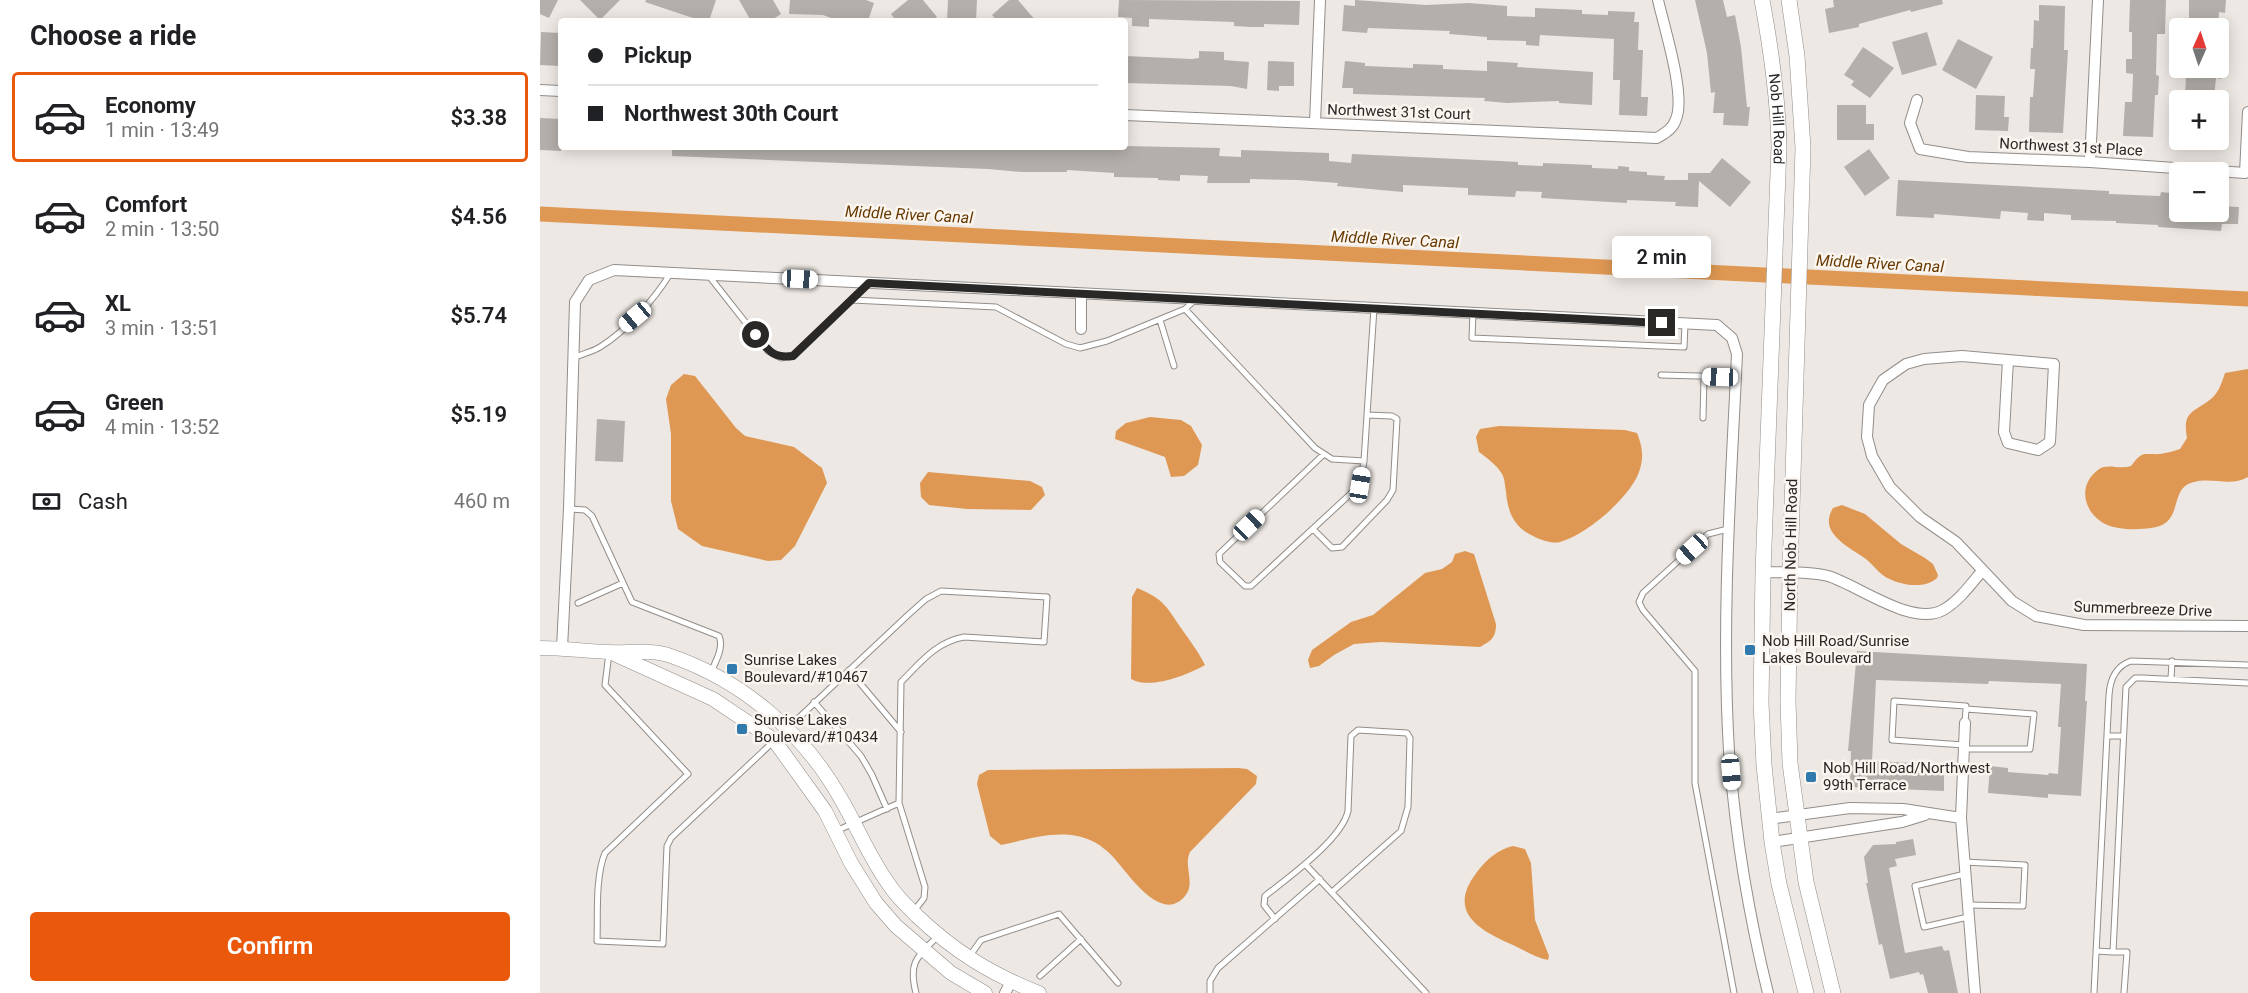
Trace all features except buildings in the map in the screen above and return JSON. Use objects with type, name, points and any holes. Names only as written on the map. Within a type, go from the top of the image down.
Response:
[{"type":"main road","name":"Nob Hill Road","points":[[1762,0],[1778,105],[1776,238]]},
{"type":"main road","name":"Nob Hill Road","points":[[1790,0],[1803,148],[1800,237]]},
{"type":"main road","name":"North Nob Hill Road","points":[[1800,237],[1790,573],[1788,700],[1790,763],[1806,882],[1833,993]]},
{"type":"main road","name":"North Nob Hill Road","points":[[1776,238],[1763,572],[1761,703],[1764,765],[1772,842],[1779,884],[1806,993]]},
{"type":"street","points":[[1315,123],[1320,0]]},
{"type":"street","name":"Northwest 31st Court","points":[[1128,115],[1657,138],[1670,131],[1677,119],[1680,100],[1658,0]]},
{"type":"street","points":[[2090,162],[2098,0]]},
{"type":"street","points":[[540,90],[558,91]]},
{"type":"street","name":"Northwest 31st Place","points":[[1917,100],[1911,123],[1920,149],[1968,157],[2090,162],[2245,173],[2248,112]]},
{"type":"street","points":[[562,648],[575,302],[589,280],[614,270],[1717,326],[1732,338],[1737,354],[1727,635],[1729,750],[1738,840],[1751,923],[1768,993]]},
{"type":"street","points":[[1081,294],[1081,329]]},
{"type":"street","name":"Summerbreeze Drive","points":[[2008,360],[2004,432],[2008,443],[2038,450],[2050,442],[2054,364],[2008,360],[1962,356],[1924,359],[1906,364],[1882,380],[1869,405],[1867,437],[1872,456],[1890,487],[1920,516],[1956,542],[2012,601],[2036,616],[2084,625],[2248,626]]},
{"type":"street","points":[[1763,572],[1827,576],[1904,612],[1925,613],[1942,610],[1961,595],[1983,571]]},
{"type":"street","points":[[540,648],[669,655],[711,674],[753,699],[788,728],[820,765],[890,887],[913,912],[938,936],[1008,987],[1039,993]]},
{"type":"street","points":[[609,652],[713,699],[774,740],[825,812],[851,863],[876,903],[896,926],[951,973],[986,993]]},
{"type":"street","points":[[1965,723],[1961,818],[1975,993]]},
{"type":"street","points":[[1769,819],[1850,808],[1903,808],[1961,818]]},
{"type":"street","points":[[1772,842],[1902,822],[1928,814]]},
{"type":"lane","points":[[573,358],[600,347],[635,317],[662,287],[671,273]]},
{"type":"lane","points":[[708,275],[768,351],[781,358],[793,356],[869,283]]},
{"type":"lane","points":[[852,300],[996,307],[1066,345],[1080,348],[1107,341],[1160,320],[1185,309],[1196,299]]},
{"type":"lane","points":[[1324,454],[1219,554],[1220,562],[1245,586],[1251,586],[1360,485],[1364,461],[1374,308]]},
{"type":"lane","points":[[1185,309],[1315,447],[1332,459],[1364,461]]},
{"type":"lane","points":[[1473,313],[1472,338],[1684,347],[1685,324]]},
{"type":"lane","points":[[1160,320],[1174,366]]},
{"type":"lane","points":[[1661,375],[1736,377]]},
{"type":"lane","points":[[1703,418],[1704,376]]},
{"type":"lane","points":[[1313,529],[1332,548],[1342,547],[1387,500],[1393,490],[1397,419],[1392,416],[1367,414]]},
{"type":"lane","points":[[569,508],[585,510],[592,516],[632,602],[719,636],[720,649],[711,674]]},
{"type":"lane","points":[[1730,529],[1708,534],[1643,593],[1639,602],[1643,610],[1695,671],[1695,783],[1734,993]]},
{"type":"lane","points":[[578,603],[623,583]]},
{"type":"lane","points":[[609,652],[605,685],[688,774],[605,853],[599,883],[597,941],[663,944],[667,846],[671,838],[926,599],[941,591],[1047,597],[1044,642],[964,637],[939,645],[901,682],[899,803],[925,887],[924,898],[913,912]]},
{"type":"lane","points":[[2094,993],[2110,686],[2120,667],[2131,661],[2248,665]]},
{"type":"lane","points":[[2171,679],[2172,662]]},
{"type":"lane","points":[[849,670],[901,732]]},
{"type":"lane","points":[[2113,952],[2125,691],[2129,682],[2134,678],[2142,678],[2248,683]]},
{"type":"lane","points":[[1894,701],[2034,714],[2030,749],[1964,747],[1892,740],[1894,701]]},
{"type":"lane","points":[[814,702],[861,756],[887,809]]},
{"type":"lane","points":[[1965,723],[1966,709]]},
{"type":"lane","points":[[1275,919],[1264,904],[1265,896],[1305,864],[1346,823],[1351,736],[1358,730],[1407,733],[1410,738],[1408,807],[1401,831],[1332,892]]},
{"type":"lane","points":[[2107,736],[2123,736]]},
{"type":"lane","points":[[835,832],[899,803]]},
{"type":"lane","points":[[1964,862],[2025,865],[2023,906],[1967,905]]},
{"type":"lane","points":[[1305,864],[1426,993]]},
{"type":"lane","points":[[1965,874],[1915,886],[1924,927],[1968,917]]},
{"type":"lane","points":[[1210,993],[1210,981],[1218,968],[1320,879]]},
{"type":"lane","points":[[968,959],[981,940],[1059,914],[1118,983]]},
{"type":"lane","points":[[916,993],[912,968],[923,950],[938,936]]},
{"type":"lane","points":[[1040,976],[1081,939]]},
{"type":"lane","points":[[2096,951],[2127,952],[2124,993]]},
{"type":"shaded area","points":[[2248,369],[2248,477],[2228,482],[2194,482],[2186,486],[2181,491],[2169,520],[2151,528],[2115,527],[2105,524],[2094,515],[2087,504],[2085,491],[2094,473],[2104,467],[2131,466],[2144,454],[2160,454],[2180,449],[2187,438],[2188,417],[2214,396],[2225,373]]},
{"type":"shaded area","points":[[684,374],[695,376],[745,436],[794,447],[822,468],[827,483],[795,546],[781,560],[768,561],[702,546],[678,529],[671,501],[671,434],[666,399],[671,385]]},
{"type":"shaded area","points":[[1150,417],[1181,420],[1191,426],[1202,445],[1198,465],[1184,476],[1171,477],[1165,457],[1115,439],[1116,431],[1126,423]]},
{"type":"shaded area","points":[[1499,426],[1625,430],[1637,433],[1642,451],[1640,469],[1636,479],[1619,502],[1595,523],[1560,542],[1543,540],[1526,532],[1517,524],[1508,506],[1502,474],[1479,452],[1476,437],[1480,429]]},
{"type":"shaded area","points":[[928,472],[1030,481],[1042,487],[1045,495],[1031,510],[967,509],[929,505],[921,497],[920,483]]},
{"type":"shaded area","points":[[1842,505],[1865,514],[1901,544],[1933,564],[1937,578],[1925,584],[1911,585],[1896,582],[1884,576],[1866,559],[1836,537],[1832,531],[1829,517],[1833,508]]},
{"type":"shaded area","points":[[1465,551],[1474,554],[1496,624],[1494,636],[1490,641],[1480,647],[1381,642],[1354,644],[1319,666],[1310,668],[1308,660],[1312,650],[1351,622],[1373,615],[1425,573],[1442,569],[1452,562],[1455,554]]},
{"type":"shaded area","points":[[1137,588],[1164,604],[1205,665],[1179,677],[1158,682],[1139,682],[1131,679],[1132,597]]},
{"type":"shaded area","points":[[1247,769],[1257,776],[1256,784],[1190,852],[1188,891],[1176,903],[1166,904],[1146,894],[1112,856],[1095,842],[1081,837],[1058,835],[1035,837],[1001,845],[990,836],[977,784],[979,775],[988,770]]},
{"type":"shaded area","points":[[1513,846],[1525,849],[1531,863],[1535,920],[1549,956],[1548,960],[1489,933],[1478,926],[1466,909],[1465,898],[1468,886],[1477,872],[1493,856]]},
{"type":"waterway","name":"Middle River Canal","points":[[540,214],[2248,299]]},
{"type":"place","name":"Nob Hill Road/Sunrise Lakes Boulevard","points":[[1750,650]]},
{"type":"place","name":"Sunrise Lakes Boulevard/#10467","points":[[732,669]]},
{"type":"place","name":"Sunrise Lakes Boulevard/#10434","points":[[742,729]]},
{"type":"place","name":"Nob Hill Road/Northwest 99th Terrace","points":[[1811,777]]},
{"type":"route","points":[[756,335],[768,351],[781,358],[793,356],[869,283],[1662,323]]}]
